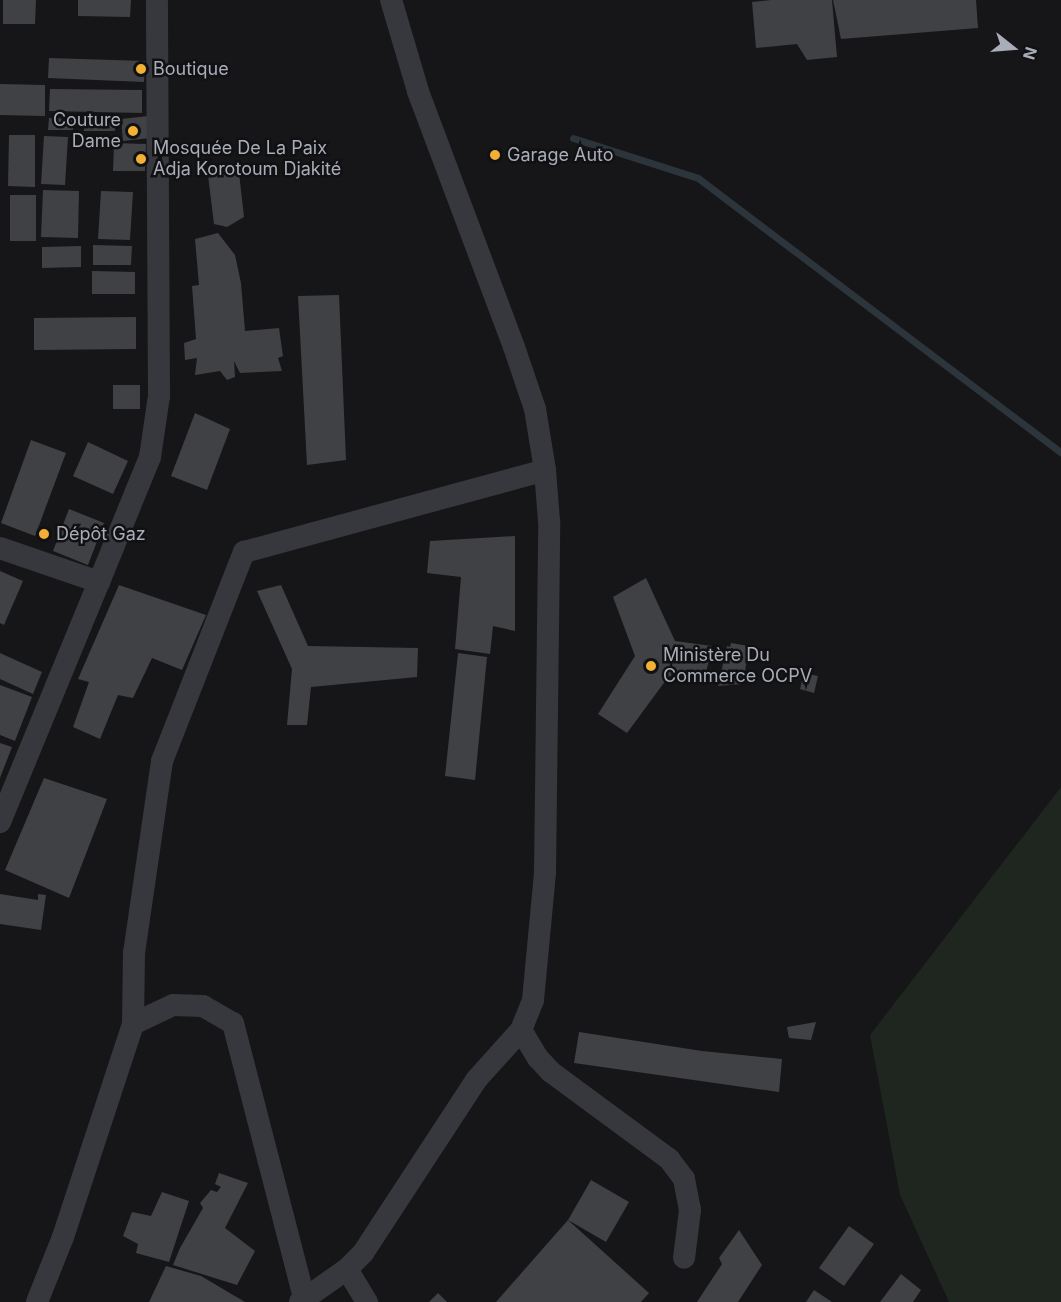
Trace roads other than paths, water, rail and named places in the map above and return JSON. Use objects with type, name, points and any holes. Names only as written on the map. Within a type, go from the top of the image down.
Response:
[{"type":"street","points":[[0,822],[150,457],[159,396],[157,0]]},
{"type":"street","points":[[133,1024],[173,1005],[202,1006],[232,1023],[302,1300],[347,1269],[376,1234],[476,1080],[521,1030],[533,999],[545,873],[549,521],[545,470],[535,409],[418,91],[391,0]]},
{"type":"street","points":[[37,1302],[63,1237],[133,1024],[134,953],[162,761],[244,552],[545,470]]},
{"type":"street","points":[[0,548],[99,582]]},
{"type":"street","points":[[521,1030],[538,1058],[551,1072],[669,1159],[684,1179],[690,1210],[684,1258]]},
{"type":"street","points":[[347,1269],[367,1302]]},
{"type":"waterway","points":[[573,138],[698,178],[1061,453]]},
{"type":"place","name":"Boutique","points":[[141,69]]},
{"type":"place","name":"Couture Dame","points":[[133,131]]},
{"type":"place","name":"Garage Auto","points":[[495,155]]},
{"type":"place","name":"Mosquée De La Paix Adja Korotoum Djakité","points":[[141,159]]},
{"type":"place","name":"Dépôt Gaz","points":[[44,534]]},
{"type":"place","name":"Ministère Du Commerce OCPV","points":[[651,666]]}]
